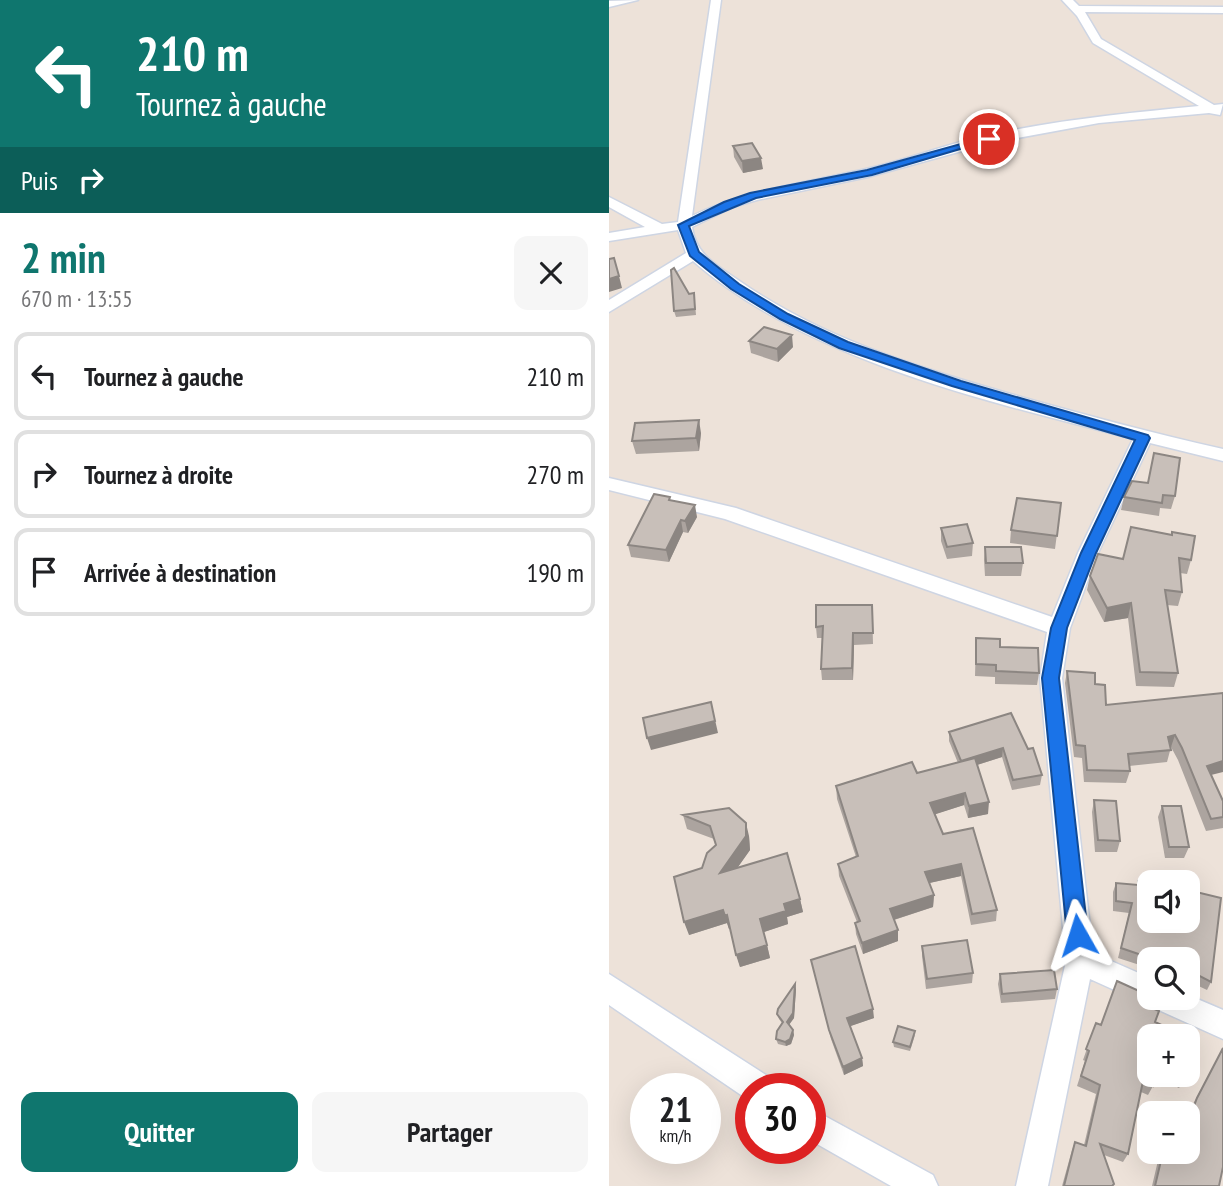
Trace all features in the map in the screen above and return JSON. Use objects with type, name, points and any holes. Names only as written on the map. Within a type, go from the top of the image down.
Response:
[{"type":"street","points":[[609,4],[633,0]]},
{"type":"street","points":[[716,0],[684,225],[694,254],[735,286],[784,317],[843,345],[957,384],[1143,438],[1223,455]]},
{"type":"street","points":[[1071,4],[1087,22],[1097,41],[1108,50],[1149,70],[1220,112]]},
{"type":"street","points":[[1071,4],[1155,5],[1223,10]]},
{"type":"street","points":[[609,237],[684,225],[728,204],[754,196],[868,173],[989,139],[1099,119],[1220,112]]},
{"type":"street","points":[[609,201],[660,229]]},
{"type":"street","points":[[609,307],[694,254]]},
{"type":"street","points":[[1032,1186],[1080,961],[1051,678],[1059,628],[1088,553],[1143,438]]},
{"type":"street","points":[[609,484],[753,521],[1059,628]]},
{"type":"street","points":[[1080,961],[1137,986]]},
{"type":"street","points":[[609,988],[736,1073]]},
{"type":"street","points":[[1189,1010],[1223,1025]]},
{"type":"street","points":[[826,1132],[922,1186]]},
{"type":"building","points":[[752,143],[761,158],[742,161],[733,146]]},
{"type":"building","points":[[614,258],[619,276],[609,279],[609,259]]},
{"type":"building","points":[[674,268],[689,294],[694,293],[695,309],[674,311],[671,270]]},
{"type":"building","points":[[764,327],[792,335],[777,349],[749,341]]},
{"type":"building","points":[[699,420],[696,438],[632,441],[635,423]]},
{"type":"building","points":[[1154,453],[1180,458],[1175,496],[1163,495],[1162,503],[1124,497],[1132,481],[1148,483]]},
{"type":"building","points":[[654,494],[695,505],[685,521],[681,520],[666,550],[628,545]]},
{"type":"building","points":[[1017,498],[1061,503],[1057,536],[1011,530]]},
{"type":"building","points":[[967,524],[973,543],[947,547],[941,528]]},
{"type":"building","points":[[1131,527],[1172,535],[1172,532],[1195,536],[1191,560],[1179,558],[1182,592],[1165,590],[1178,673],[1140,672],[1131,603],[1107,608],[1090,576],[1098,554],[1123,559]]},
{"type":"building","points":[[985,547],[1021,547],[1023,563],[986,563]]},
{"type":"building","points":[[816,605],[872,605],[873,633],[853,633],[852,668],[821,669],[823,626],[816,627]]},
{"type":"building","points":[[976,638],[1000,639],[1000,647],[1038,648],[1039,673],[996,671],[996,665],[976,664]]},
{"type":"building","points":[[1067,671],[1095,673],[1095,684],[1105,685],[1106,705],[1223,693],[1223,761],[1207,766],[1223,801],[1223,817],[1211,819],[1175,735],[1168,737],[1171,750],[1128,754],[1130,771],[1087,770],[1085,746],[1076,745]]},
{"type":"building","points":[[711,702],[715,721],[647,738],[643,718]]},
{"type":"building","points":[[1011,713],[1028,749],[1033,748],[1042,775],[1013,780],[1003,748],[961,761],[949,732]]},
{"type":"building","points":[[975,758],[989,802],[969,806],[965,793],[930,803],[943,834],[973,828],[997,910],[972,914],[961,864],[925,872],[934,895],[890,909],[898,930],[862,943],[855,923],[860,921],[838,864],[858,856],[836,786],[912,762],[917,773]]},
{"type":"building","points":[[1094,800],[1116,801],[1120,841],[1098,840]]},
{"type":"building","points":[[1162,806],[1181,806],[1189,847],[1169,847]]},
{"type":"building","points":[[729,808],[746,823],[746,836],[720,873],[787,853],[800,899],[784,904],[786,911],[760,919],[767,945],[736,955],[727,915],[725,916],[723,910],[684,922],[674,877],[702,868],[707,853],[716,845],[710,826],[683,815]]},
{"type":"building","points":[[1116,883],[1137,885],[1137,933],[1200,933],[1200,893],[1221,898],[1211,982],[1200,976],[1200,947],[1137,947],[1137,954],[1121,948],[1132,903],[1116,901]]},
{"type":"building","points":[[967,940],[973,973],[927,979],[922,946]]},
{"type":"building","points":[[855,946],[873,1009],[847,1018],[862,1058],[843,1067],[829,1030],[811,960]]},
{"type":"building","points":[[1054,970],[1057,989],[1002,994],[1000,974]]},
{"type":"building","points":[[1117,981],[1137,990],[1137,1010],[1159,1011],[1155,1022],[1159,1024],[1137,1024],[1137,1087],[1142,1087],[1128,1154],[1100,1144],[1114,1184],[1064,1186],[1075,1142],[1086,1146],[1100,1085],[1081,1076],[1089,1051],[1086,1049],[1096,1023],[1101,1025]]},
{"type":"building","points":[[795,984],[793,1013],[787,1022],[793,1030],[790,1039],[785,1042],[776,1039],[777,1031],[783,1022],[777,1014]]},
{"type":"building","points":[[898,1026],[915,1031],[910,1047],[893,1042]]},
{"type":"building","points":[[1223,1048],[1223,1167],[1219,1186],[1155,1186],[1160,1164],[1200,1164],[1200,1101],[1196,1101]]},
{"type":"route","points":[[989,139],[890,168],[754,196],[728,204],[684,225],[694,254],[735,286],[784,317],[843,345],[957,384],[1143,438],[1088,553],[1059,628],[1051,678],[1078,935]]}]
